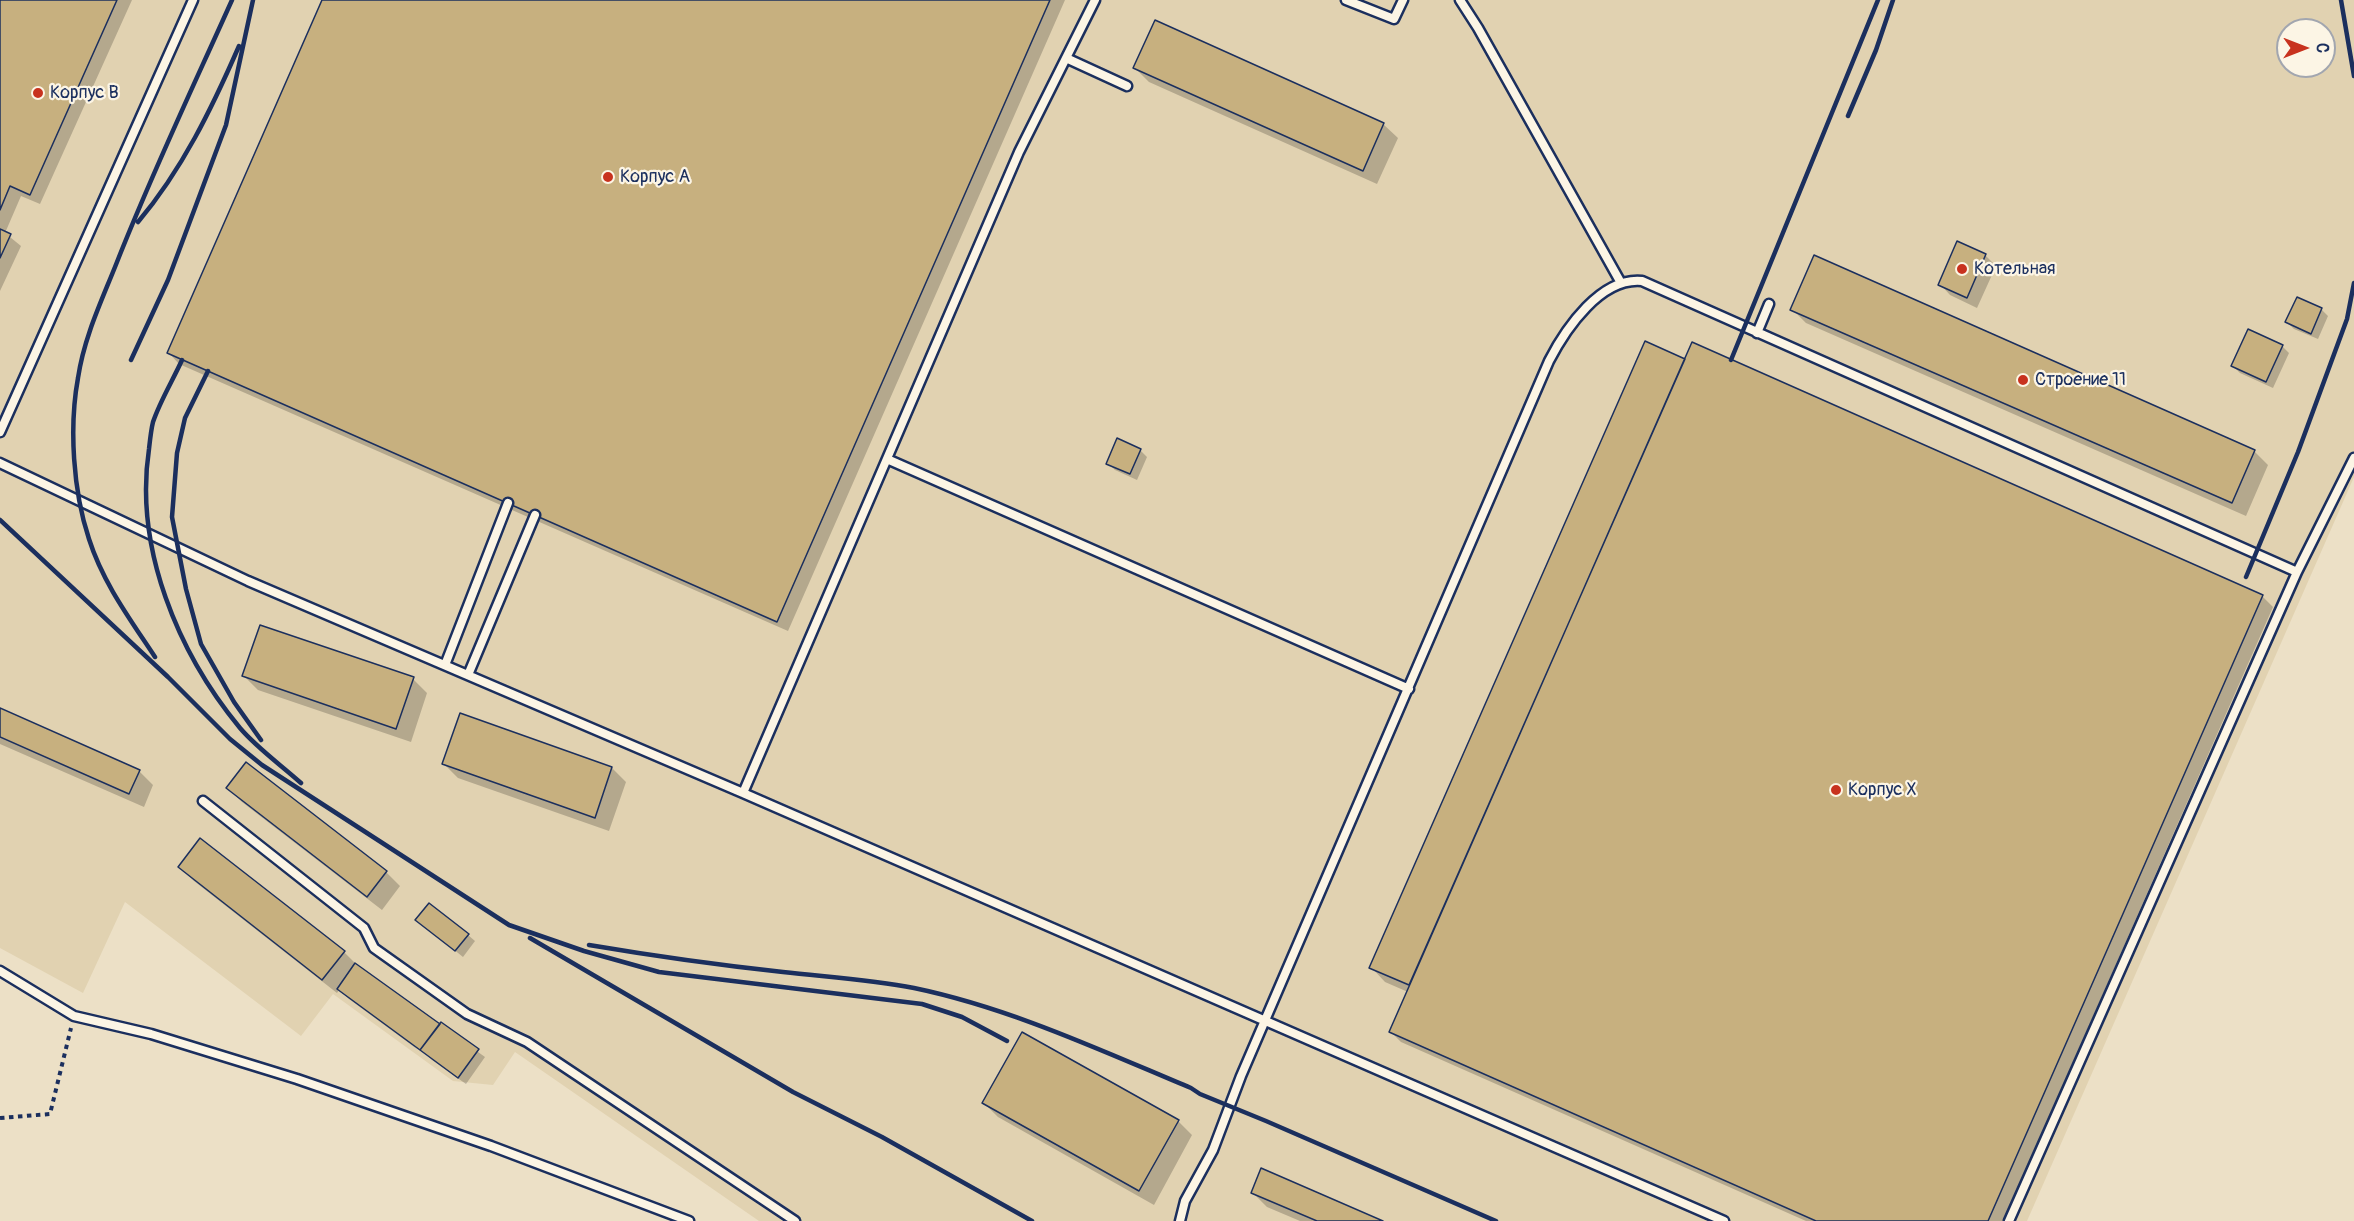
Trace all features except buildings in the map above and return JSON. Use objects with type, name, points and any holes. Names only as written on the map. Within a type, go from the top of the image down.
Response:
[{"type":"lane","points":[[0,432],[192,0]]},
{"type":"lane","points":[[743,793],[1019,152],[1095,0]]},
{"type":"lane","points":[[1346,0],[1394,19],[1403,0]]},
{"type":"lane","points":[[1460,0],[1478,27],[1621,283]]},
{"type":"lane","points":[[1066,58],[1128,86]]},
{"type":"lane","points":[[1179,1221],[1185,1201],[1213,1150],[1266,1020],[1561,337],[1580,313],[1614,286],[1629,280],[1642,281],[2297,572]]},
{"type":"lane","points":[[1757,333],[1769,304]]},
{"type":"lane","points":[[2009,1221],[2297,572],[2354,458]]},
{"type":"lane","points":[[887,459],[1409,689]]},
{"type":"lane","points":[[0,463],[248,581],[743,793],[1724,1221]]},
{"type":"lane","points":[[445,665],[508,503]]},
{"type":"lane","points":[[468,675],[535,515]]},
{"type":"lane","points":[[203,801],[364,928],[374,948],[467,1014],[526,1042],[795,1221]]},
{"type":"lane","points":[[0,971],[74,1016],[151,1034],[297,1079],[491,1146],[689,1221]]},
{"type":"path","points":[[0,1118],[50,1114],[74,1016]]},
{"type":"shaded area","points":[[0,0],[2354,0],[2354,477],[2027,1221],[759,1221],[515,1052],[493,1085],[453,1081],[333,994],[301,1036],[125,902],[83,993],[0,948]]},
{"type":"railway","points":[[155,657],[109,586],[89,539],[76,480],[73,438],[75,397],[89,333],[130,229],[232,0]]},
{"type":"railway","points":[[131,360],[168,280],[226,125],[253,0]]},
{"type":"railway","points":[[1731,360],[1878,0]]},
{"type":"railway","points":[[1848,116],[1876,50],[1893,0]]},
{"type":"railway","points":[[2341,0],[2354,76]]},
{"type":"railway","points":[[138,222],[169,181],[195,138],[239,46]]},
{"type":"railway","points":[[2246,577],[2298,452],[2347,319],[2354,283]]},
{"type":"railway","points":[[182,360],[156,414],[151,435],[146,486],[148,524],[155,561],[180,633],[218,699],[240,728],[301,783]]},
{"type":"railway","points":[[208,371],[185,418],[177,453],[172,517],[186,589],[201,644],[234,702],[261,740]]},
{"type":"railway","points":[[0,520],[168,677],[230,739],[262,765],[509,925],[584,951],[659,972],[922,1004],[962,1017],[1007,1041]]},
{"type":"railway","points":[[530,938],[793,1092],[882,1137],[1032,1221]]},
{"type":"railway","points":[[589,945],[662,957],[865,980],[950,996],[1020,1018],[1123,1059],[1496,1221]]},
{"type":"place","name":"Корпус В","points":[[38,93]]},
{"type":"place","name":"Корпус А","points":[[608,177]]},
{"type":"place","name":"Котельная","points":[[1962,269]]},
{"type":"place","name":"Строение 11","points":[[2023,380]]},
{"type":"place","name":"Корпус Х","points":[[1836,790]]}]
